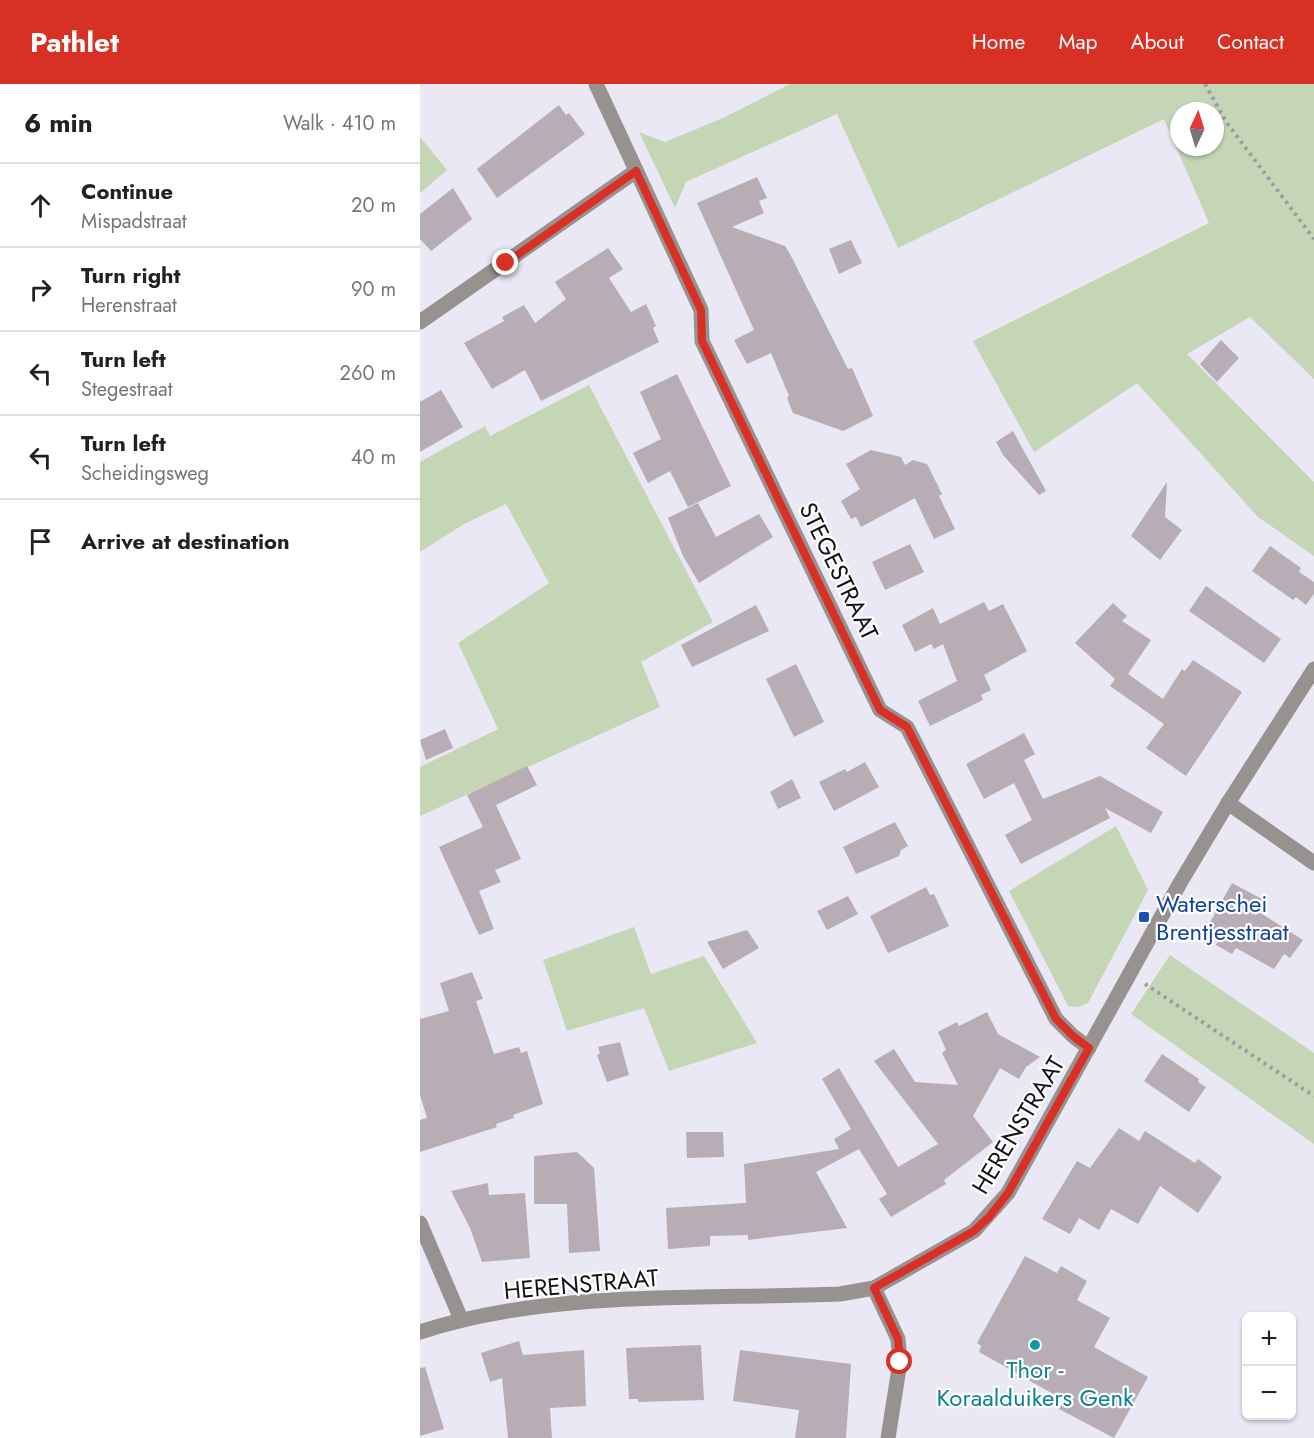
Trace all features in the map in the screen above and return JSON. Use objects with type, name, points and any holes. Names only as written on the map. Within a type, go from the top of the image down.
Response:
[{"type":"street","name":"STEGESTRAAT","points":[[596,84],[701,310],[702,341],[880,710],[907,727],[1056,1019],[1089,1048]]},
{"type":"street","points":[[420,322],[636,171]]},
{"type":"street","name":"HERENSTRAAT","points":[[420,1332],[461,1319],[535,1308],[613,1301],[840,1294],[874,1288],[974,1231],[989,1217],[1008,1193],[1129,973],[1227,803],[1314,669]]},
{"type":"street","points":[[1227,803],[1314,863]]},
{"type":"street","points":[[420,1223],[461,1319]]},
{"type":"street","points":[[874,1288],[898,1339],[900,1362],[888,1438]]},
{"type":"path","points":[[1204,84],[1227,123],[1314,239]]},
{"type":"path","points":[[1129,973],[1314,1096]]},
{"type":"green space","points":[[790,84],[1314,84],[1314,379],[1250,317],[1187,354],[1314,482],[1314,556],[1258,517],[1137,383],[1034,452],[973,341],[1209,223],[1180,156],[1224,156],[1224,102],[1170,102],[1170,133],[1164,119],[898,248],[837,114],[686,182],[675,208],[639,132],[665,142],[723,118]]},
{"type":"green space","points":[[420,137],[447,170],[420,193]]},
{"type":"green space","points":[[589,385],[713,622],[641,662],[660,707],[420,816],[420,767],[498,729],[458,643],[549,583],[506,504],[464,524],[420,552],[420,462],[485,426],[490,436]]},
{"type":"green space","points":[[1116,826],[1148,890],[1088,1003],[1078,1007],[1068,1006],[1009,891]]},
{"type":"green space","points":[[634,927],[651,974],[704,956],[757,1043],[669,1071],[644,1008],[567,1031],[543,960]]},
{"type":"green space","points":[[1170,955],[1314,1053],[1314,1144],[1131,1014]]},
{"type":"building","points":[[559,105],[566,115],[569,113],[585,134],[497,198],[477,169]]},
{"type":"building","points":[[757,177],[767,198],[759,201],[764,213],[732,227],[785,246],[848,369],[852,368],[873,416],[843,431],[793,413],[787,398],[789,396],[771,353],[747,364],[734,340],[754,330],[697,203]]},
{"type":"building","points":[[453,188],[472,219],[431,251],[420,239],[420,214]]},
{"type":"building","points":[[851,240],[862,263],[839,274],[829,249]]},
{"type":"building","points":[[608,248],[623,269],[609,278],[631,312],[646,304],[656,326],[653,328],[659,342],[541,401],[525,370],[492,389],[464,343],[504,321],[502,317],[524,305],[535,323],[566,299],[555,282]]},
{"type":"building","points":[[1221,340],[1239,358],[1217,382],[1200,364]]},
{"type":"building","points":[[677,374],[731,486],[688,507],[670,471],[648,483],[633,453],[661,439],[640,392]]},
{"type":"building","points":[[441,390],[463,427],[420,452],[420,402]]},
{"type":"building","points":[[1013,431],[1046,491],[1039,495],[1003,455],[996,442]]},
{"type":"building","points":[[871,450],[901,457],[905,465],[913,460],[927,464],[942,494],[939,496],[955,529],[934,539],[915,498],[861,527],[856,517],[851,519],[841,501],[860,489],[846,464]]},
{"type":"building","points":[[1167,482],[1165,517],[1182,530],[1160,560],[1131,536]]},
{"type":"building","points":[[698,503],[716,537],[759,514],[773,537],[699,583],[683,556],[668,518]]},
{"type":"building","points":[[910,544],[924,572],[885,590],[872,562]]},
{"type":"building","points":[[1270,546],[1301,568],[1299,572],[1314,582],[1314,594],[1306,605],[1296,597],[1293,600],[1252,571]]},
{"type":"building","points":[[1206,586],[1281,639],[1264,663],[1189,611]]},
{"type":"building","points":[[984,602],[989,611],[1003,604],[1027,651],[984,675],[991,690],[981,695],[983,700],[930,726],[918,701],[957,681],[943,644],[934,649],[931,644],[915,652],[902,625],[933,608],[940,624]]},
{"type":"building","points":[[1113,603],[1127,616],[1122,621],[1151,640],[1128,674],[1163,699],[1182,669],[1185,671],[1193,660],[1242,692],[1186,776],[1146,748],[1164,724],[1110,686],[1115,679],[1075,643]]},
{"type":"building","points":[[756,605],[769,631],[692,667],[681,645]]},
{"type":"building","points":[[796,664],[824,722],[794,737],[766,679]]},
{"type":"building","points":[[445,729],[453,748],[426,760],[420,740]]},
{"type":"building","points":[[1024,733],[1035,754],[1024,760],[1043,799],[1100,776],[1163,812],[1151,833],[1105,808],[1110,818],[1021,864],[1005,835],[1032,820],[1014,783],[984,799],[966,764]]},
{"type":"building","points":[[865,762],[879,787],[834,811],[819,782],[845,769],[847,772]]},
{"type":"building","points":[[527,766],[537,785],[496,805],[521,859],[495,870],[501,882],[479,891],[494,929],[479,935],[439,847],[483,827],[467,795]]},
{"type":"building","points":[[792,779],[801,798],[778,809],[770,792]]},
{"type":"building","points":[[895,822],[908,846],[901,850],[899,856],[856,874],[843,847]]},
{"type":"building","points":[[1232,883],[1262,899],[1256,910],[1303,940],[1290,958],[1284,954],[1274,969],[1236,948],[1232,954],[1216,945],[1218,941],[1204,933]]},
{"type":"building","points":[[926,887],[930,895],[934,894],[949,926],[888,953],[870,916]]},
{"type":"building","points":[[848,896],[858,914],[827,930],[817,911]]},
{"type":"building","points":[[747,930],[759,948],[723,969],[707,942]]},
{"type":"building","points":[[472,972],[483,999],[476,1001],[494,1054],[519,1047],[521,1053],[527,1051],[543,1104],[513,1115],[514,1118],[496,1124],[497,1127],[420,1152],[420,1120],[427,1118],[420,1095],[420,1019],[449,1011],[440,983]]},
{"type":"building","points":[[987,1012],[998,1034],[1040,1057],[1026,1067],[1019,1079],[1000,1068],[973,1116],[993,1142],[944,1180],[946,1184],[891,1217],[879,1199],[887,1194],[859,1149],[816,1172],[847,1228],[748,1240],[748,1235],[710,1236],[710,1246],[668,1249],[666,1208],[746,1203],[744,1164],[839,1149],[834,1139],[851,1129],[822,1079],[839,1068],[898,1167],[938,1144],[874,1061],[894,1049],[915,1082],[958,1085],[942,1053],[946,1050],[938,1032],[957,1022],[959,1026]]},
{"type":"building","points":[[620,1042],[629,1075],[607,1082],[597,1055],[600,1053],[598,1047]]},
{"type":"building","points":[[1162,1054],[1199,1079],[1198,1082],[1206,1087],[1189,1112],[1144,1081]]},
{"type":"building","points":[[1119,1128],[1139,1141],[1145,1131],[1195,1163],[1198,1159],[1222,1177],[1198,1213],[1160,1186],[1138,1224],[1111,1209],[1099,1230],[1079,1218],[1070,1234],[1042,1219],[1077,1161],[1090,1168]]},
{"type":"building","points":[[686,1132],[723,1132],[724,1157],[687,1158]]},
{"type":"building","points":[[577,1152],[594,1168],[600,1251],[569,1253],[567,1204],[534,1204],[534,1156]]},
{"type":"building","points":[[488,1183],[489,1195],[525,1193],[530,1258],[482,1262],[470,1228],[451,1191]]},
{"type":"building","points":[[1025,1256],[1057,1273],[1061,1266],[1087,1281],[1077,1300],[1110,1318],[1094,1347],[1148,1377],[1114,1438],[1059,1409],[1064,1400],[979,1352],[981,1346],[977,1343]]},
{"type":"building","points":[[519,1341],[523,1355],[584,1350],[586,1406],[550,1408],[552,1438],[508,1438],[502,1378],[490,1382],[481,1353]]},
{"type":"building","points":[[701,1345],[704,1400],[638,1402],[638,1399],[629,1399],[626,1348]]},
{"type":"building","points":[[740,1350],[851,1364],[846,1438],[795,1438],[799,1410],[733,1401]]},
{"type":"building","points":[[425,1367],[444,1429],[420,1436],[420,1368]]},
{"type":"place","name":"Waterschei Brentjesstraat","points":[[1144,917]]},
{"type":"place","name":"Thor - Koraalduikers Genk","points":[[1035,1345]]},
{"type":"route","points":[[506,263],[636,171],[701,310],[702,341],[880,710],[907,727],[1056,1019],[1089,1048],[1008,1193],[989,1217],[974,1231],[874,1288],[898,1339],[900,1362]]}]
